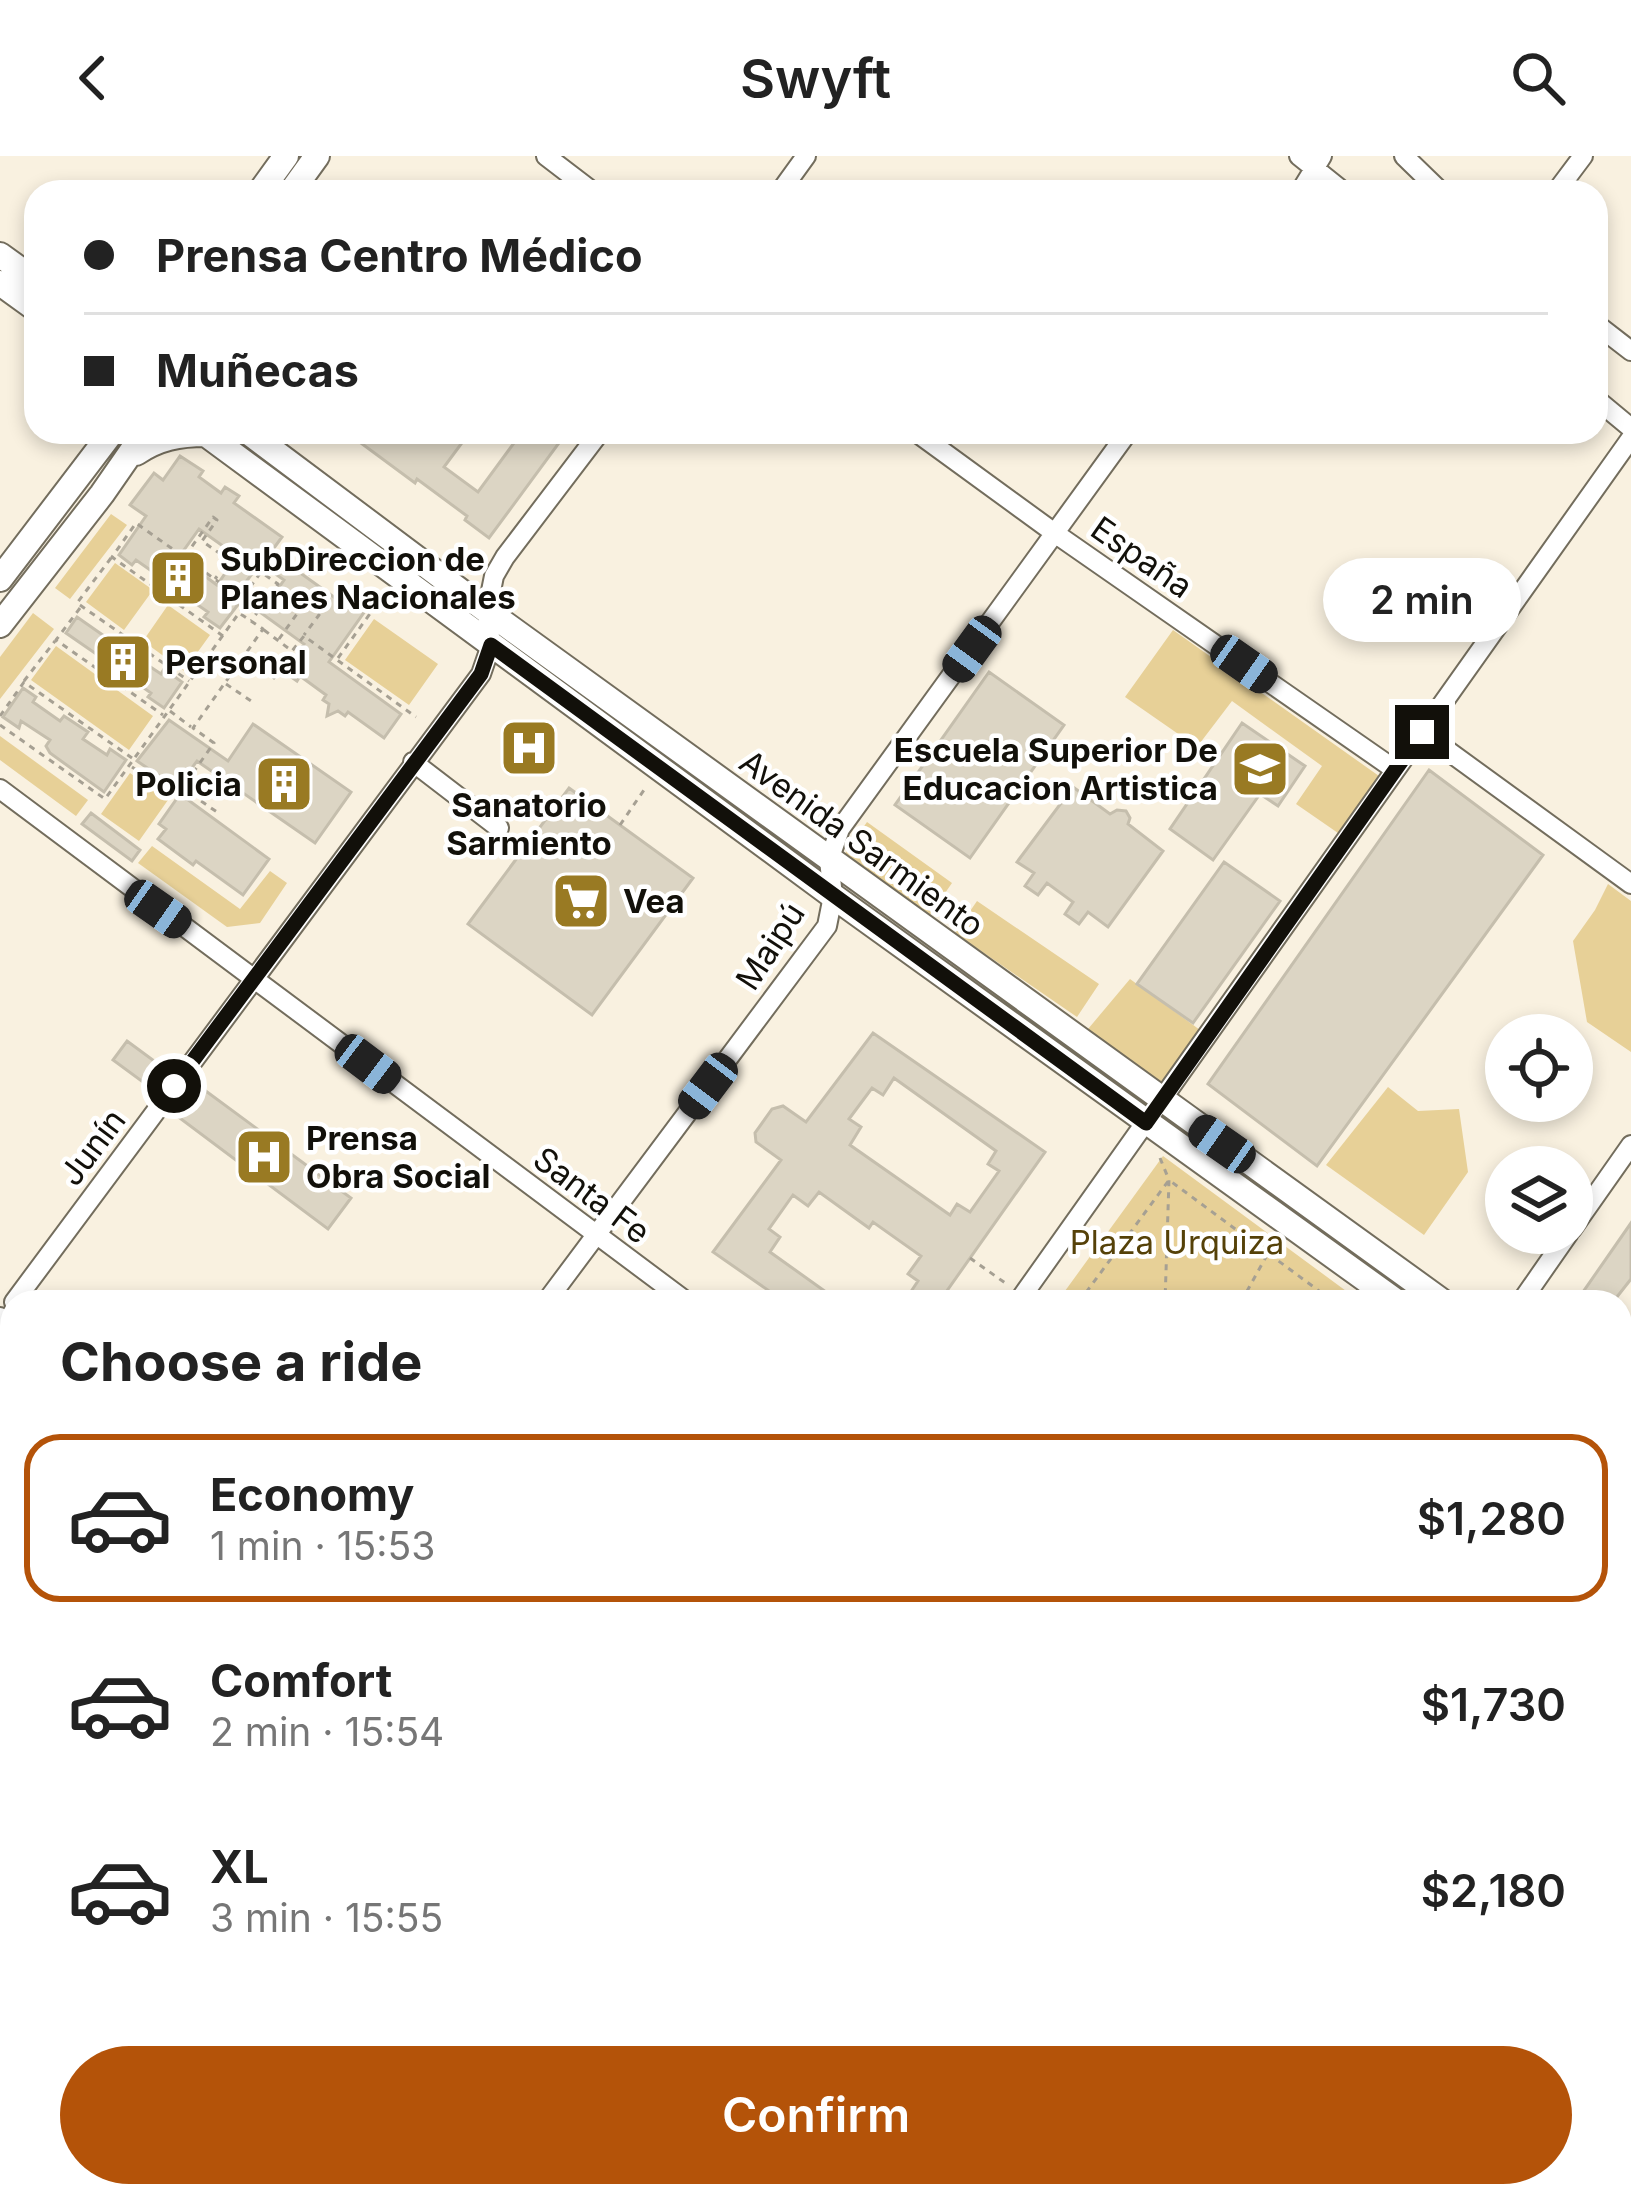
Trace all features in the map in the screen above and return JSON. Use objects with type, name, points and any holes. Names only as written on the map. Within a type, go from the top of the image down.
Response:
[{"type":"main road","points":[[0,579],[102,444]]},
{"type":"main road","points":[[0,625],[137,444]]},
{"type":"main road","points":[[128,458],[152,444]]},
{"type":"main road","name":"Avenida Sarmiento","points":[[219,444],[833,896],[1380,1290]]},
{"type":"main road","name":"Avenida Sarmiento","points":[[264,444],[487,611],[1426,1290]]},
{"type":"street","points":[[546,156],[577,180]]},
{"type":"street","points":[[1299,156],[1319,162]]},
{"type":"street","points":[[1404,156],[1429,180]]},
{"type":"street","points":[[1026,1290],[1631,438]]},
{"type":"street","points":[[491,645],[487,611],[494,576],[591,444]]},
{"type":"street","name":"España","points":[[932,444],[1394,769]]},
{"type":"street","points":[[830,860],[840,830],[1120,444]]},
{"type":"street","name":"Junín","points":[[25,1290],[481,674],[491,645]]},
{"type":"street","points":[[1422,732],[1631,884]]},
{"type":"street","points":[[413,762],[500,828]]},
{"type":"street","name":"Santa Fe","points":[[0,789],[670,1290]]},
{"type":"street","name":"Maipú","points":[[555,1290],[827,926],[833,896],[830,860]]},
{"type":"street","points":[[1593,1199],[1631,1145]]},
{"type":"street","points":[[1529,1290],[1555,1254]]},
{"type":"path","points":[[184,557],[213,517],[217,520],[202,541],[229,560],[215,579]]},
{"type":"path","points":[[0,725],[106,799],[247,602],[136,523],[77,603],[189,682]]},
{"type":"path","points":[[308,575],[332,543]]},
{"type":"path","points":[[112,557],[223,636]]},
{"type":"path","points":[[242,598],[261,572],[278,584],[251,621]]},
{"type":"path","points":[[337,659],[390,585]]},
{"type":"path","points":[[244,656],[274,678],[319,615],[304,604],[278,640]]},
{"type":"path","points":[[0,716],[81,606]]},
{"type":"path","points":[[239,613],[292,651]]},
{"type":"path","points":[[193,728],[263,629]]},
{"type":"path","points":[[304,635],[416,717]]},
{"type":"path","points":[[56,640],[214,743],[176,797],[130,765]]},
{"type":"path","points":[[24,682],[134,759]]},
{"type":"path","points":[[224,683],[254,704]]},
{"type":"path","points":[[620,825],[661,767]]},
{"type":"path","points":[[182,788],[217,812]]},
{"type":"path","points":[[1146,1123],[1169,1180],[1165,1290]]},
{"type":"path","points":[[1169,1180],[1318,1290]]},
{"type":"path","points":[[1088,1290],[1169,1180]]},
{"type":"path","points":[[1248,1290],[1268,1253]]},
{"type":"path","points":[[970,1258],[1009,1290]]},
{"type":"green space","points":[[111,514],[127,525],[70,599],[55,588]]},
{"type":"green space","points":[[115,563],[153,590],[124,630],[86,602]]},
{"type":"green space","points":[[168,605],[210,635],[184,671],[143,641]]},
{"type":"green space","points":[[33,613],[54,629],[0,699],[0,657]]},
{"type":"green space","points":[[374,619],[438,664],[409,705],[345,660]]},
{"type":"green space","points":[[1173,630],[1379,776],[1338,833],[1296,804],[1322,766],[1232,701],[1197,747],[1125,697]]},
{"type":"green space","points":[[56,646],[153,716],[129,750],[31,680]]},
{"type":"green space","points":[[0,736],[88,800],[76,816],[0,760]]},
{"type":"green space","points":[[130,773],[168,800],[139,841],[101,814]]},
{"type":"green space","points":[[867,822],[952,883],[929,916],[844,855]]},
{"type":"green space","points":[[152,846],[240,909],[270,871],[287,883],[260,923],[227,927],[138,863]]},
{"type":"green space","points":[[1608,884],[1631,901],[1631,1052],[1593,1026],[1593,1014],[1586,1014],[1573,941]]},
{"type":"green space","points":[[977,901],[1099,984],[1077,1017],[955,933]]},
{"type":"green space","points":[[1130,979],[1200,1030],[1162,1100],[1083,1035]]},
{"type":"green space","points":[[1388,1087],[1418,1111],[1459,1109],[1468,1172],[1424,1235],[1326,1165]]},
{"type":"green space","name":"Plaza Urquiza","points":[[1163,1156],[1345,1290],[1066,1290]]},
{"type":"building","points":[[362,444],[461,444],[444,467],[478,492],[513,444],[558,444],[489,538],[465,520],[467,516],[417,479],[415,483]]},
{"type":"building","points":[[180,456],[203,471],[199,477],[221,493],[225,487],[239,496],[234,503],[282,537],[271,552],[338,600],[341,594],[365,611],[329,662],[401,714],[384,738],[348,712],[327,716],[326,695],[300,676],[297,681],[284,672],[304,644],[261,613],[284,580],[260,563],[234,598],[240,602],[220,628],[204,617],[208,612],[159,585],[163,579],[136,560],[132,565],[119,555],[146,516],[130,505],[154,473],[163,480]],"holes":[[[199,529],[237,556],[217,585],[179,557]]]},
{"type":"building","name":"Personal","points":[[77,617],[117,645],[121,640],[161,674],[164,669],[182,682],[164,708],[148,697],[151,693],[124,674],[121,678],[102,664],[105,660],[66,633]]},
{"type":"building","points":[[989,672],[1064,725],[970,858],[895,805]]},
{"type":"building","points":[[23,688],[36,697],[33,702],[60,721],[64,716],[88,732],[83,739],[107,755],[110,749],[126,760],[104,792],[50,753],[46,746],[50,740],[21,721],[19,728],[3,717]]},
{"type":"building","name":"Policia","points":[[169,720],[228,761],[253,724],[351,792],[315,843],[197,761],[177,788],[137,761]]},
{"type":"building","points":[[1242,723],[1305,766],[1278,806],[1260,794],[1213,860],[1170,829]]},
{"type":"building","points":[[1429,770],[1543,855],[1317,1166],[1208,1084]]},
{"type":"building","points":[[1073,787],[1110,814],[1126,811],[1128,824],[1163,851],[1108,927],[1088,912],[1079,924],[1065,914],[1073,902],[1047,883],[1038,895],[1025,886],[1034,873],[1017,862]]},
{"type":"building","name":"Vea","points":[[569,788],[693,878],[592,1015],[468,924]]},
{"type":"building","points":[[180,794],[269,859],[243,895],[158,839],[166,829],[159,824]]},
{"type":"building","points":[[91,813],[140,850],[132,861],[82,824]]},
{"type":"building","points":[[1224,862],[1280,901],[1193,1023],[1137,984]]},
{"type":"building","points":[[873,1033],[1045,1152],[947,1290],[912,1290],[918,1281],[908,1274],[921,1256],[873,1222],[869,1228],[819,1192],[808,1206],[793,1195],[769,1229],[780,1237],[770,1252],[823,1290],[768,1290],[713,1252],[781,1160],[756,1142],[755,1133],[772,1109],[783,1106],[806,1122]],"holes":[[[894,1078],[996,1151],[988,1164],[999,1171],[970,1212],[957,1204],[950,1215],[850,1145],[861,1127],[849,1119],[872,1088],[883,1095]]]},
{"type":"building","points":[[127,1041],[161,1066],[147,1085],[113,1060]]},
{"type":"building","name":"Prensa Obra Social","points":[[199,1086],[351,1198],[328,1229],[177,1116]]},
{"type":"building","points":[[1631,1223],[1631,1279],[1622,1290],[1584,1290]]},
{"type":"place","name":"SubDireccion de Planes Nacionales","points":[[178,578]]},
{"type":"place","name":"Personal","points":[[123,662]]},
{"type":"place","name":"Sanatorio Sarmiento","points":[[529,748]]},
{"type":"place","name":"Escuela Superior De Educacion Artistica","points":[[1260,769]]},
{"type":"place","name":"Policia","points":[[284,784]]},
{"type":"place","name":"Vea","points":[[581,901]]},
{"type":"place","name":"Prensa Obra Social","points":[[264,1157]]},
{"type":"route","points":[[174,1086],[481,674],[491,645],[1146,1123],[1422,732]]}]
